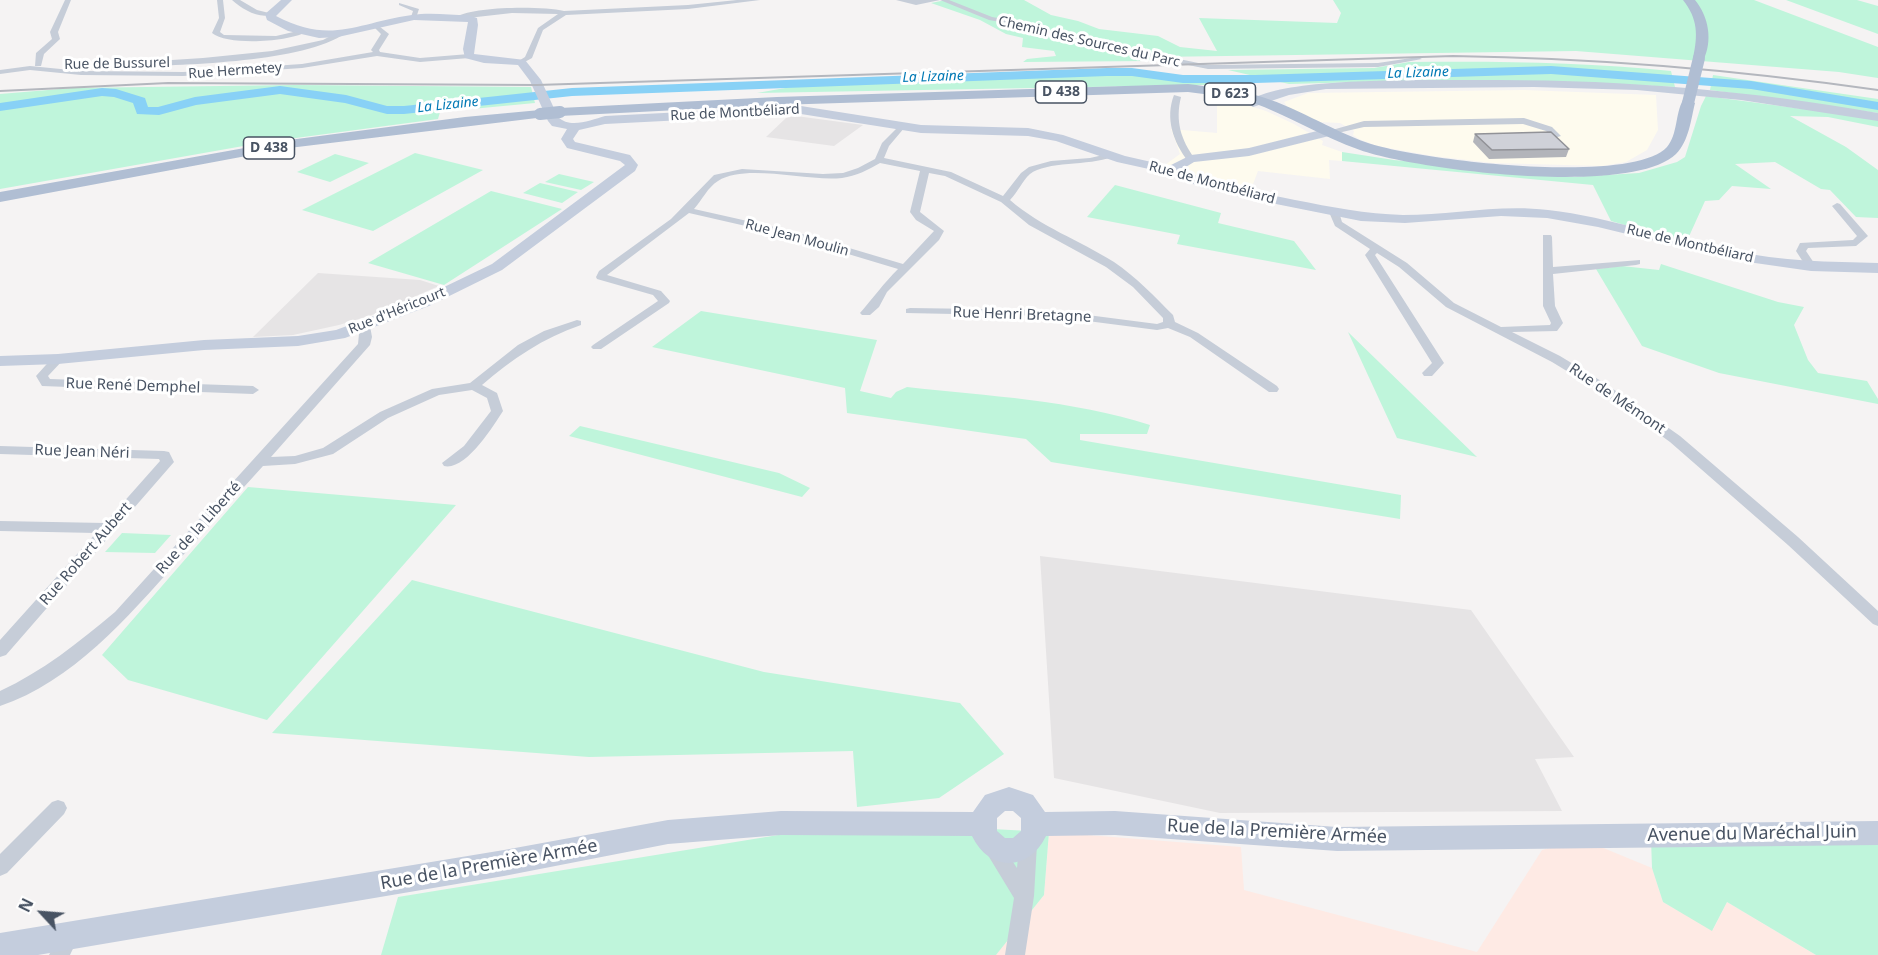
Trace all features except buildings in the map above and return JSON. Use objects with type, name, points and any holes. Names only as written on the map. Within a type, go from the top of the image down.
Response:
[{"type":"main road","name":"D 623","points":[[1124,91],[1204,93],[1261,103],[1360,149],[1426,160],[1571,172],[1631,169],[1657,161],[1671,152],[1678,140],[1699,58],[1704,27],[1702,19],[1689,0]]},
{"type":"main road","name":"D 438","points":[[0,197],[289,144],[548,110],[1124,91]]},
{"type":"street","points":[[38,62],[56,39],[54,32],[68,0]]},
{"type":"street","points":[[220,0],[222,18],[216,33],[222,37],[276,38],[302,32]]},
{"type":"street","points":[[235,0],[255,12],[270,14],[287,0]]},
{"type":"street","points":[[270,14],[271,18],[302,32],[319,35],[338,34],[414,17],[688,7],[757,0]]},
{"type":"street","points":[[898,0],[916,3],[937,0]]},
{"type":"street","name":"Chemin des Sources du Parc","points":[[943,0],[991,20],[1025,24],[1041,33],[1202,67],[1378,65],[1418,59]]},
{"type":"street","points":[[401,4],[417,10],[414,17]]},
{"type":"street","points":[[459,17],[473,21],[472,41],[467,54],[469,56],[484,60],[521,62],[528,58],[540,29],[564,13]]},
{"type":"street","points":[[375,25],[385,34],[376,52]]},
{"type":"street","name":"Rue de Bussurel","points":[[0,69],[38,62],[90,66],[177,63],[250,56],[297,48],[331,39],[338,34]]},
{"type":"street","points":[[287,67],[298,51],[297,48]]},
{"type":"street","name":"Rue Hermetey","points":[[0,69],[30,68],[81,73],[183,74],[287,67],[376,52],[420,60],[469,56]]},
{"type":"street","points":[[521,62],[538,87],[556,123],[575,127]]},
{"type":"street","points":[[1261,103],[1286,93],[1326,86],[1604,86],[1730,95],[1878,117]]},
{"type":"street","points":[[1177,97],[1174,107],[1174,123],[1179,140],[1191,159]]},
{"type":"street","name":"Rue de Montbéliard","points":[[575,127],[605,120],[782,109],[819,111],[901,127],[1028,132],[1059,138],[1236,191],[1334,212],[1382,219],[1501,212],[1547,214],[1598,223],[1734,256],[1811,266],[1878,268]]},
{"type":"street","points":[[1171,170],[1191,159],[1249,152],[1364,124],[1517,121],[1550,129],[1557,136]]},
{"type":"street","name":"Rue d'Héricourt","points":[[0,361],[58,359],[195,346],[298,341],[339,334],[423,303],[498,267],[630,168],[632,165],[630,161],[625,158],[571,145],[567,139],[575,127]]},
{"type":"street","points":[[597,347],[665,301],[657,293],[601,277],[604,271],[634,248],[672,224],[687,210],[708,182],[728,173],[744,171],[838,175],[857,172],[879,160],[885,145],[901,127]]},
{"type":"street","points":[[1004,200],[1012,195],[1028,170],[1039,166],[1092,162],[1110,155]]},
{"type":"street","points":[[879,160],[965,180],[1004,200],[1034,225],[1125,275],[1169,317],[1169,324],[1194,335],[1273,389]]},
{"type":"street","points":[[866,313],[875,305],[882,291],[935,238],[939,231],[934,225],[918,218],[915,212],[925,169]]},
{"type":"street","points":[[1811,266],[1801,251],[1804,245],[1856,243],[1863,236],[1837,206]]},
{"type":"street","name":"Rue Jean Moulin","points":[[687,210],[789,233],[905,268]]},
{"type":"street","name":"Rue de Mémont","points":[[1334,212],[1338,224],[1403,265],[1450,305],[1501,330],[1602,387],[1675,439],[1793,541],[1878,620]]},
{"type":"street","points":[[1501,330],[1553,329],[1557,322],[1549,306],[1548,237]]},
{"type":"street","points":[[1376,248],[1370,255],[1438,363],[1428,373]]},
{"type":"street","points":[[1548,271],[1636,262]]},
{"type":"street","name":"Rue Henri Bretagne","points":[[910,311],[1049,313],[1157,327],[1169,324]]},
{"type":"street","points":[[258,462],[295,460],[328,451],[384,415],[436,392],[474,386],[500,362],[550,331],[577,322]]},
{"type":"street","name":"Rue de la Liberté","points":[[0,699],[37,681],[83,648],[120,616],[364,345],[366,337],[364,326]]},
{"type":"street","name":"Rue René Demphel","points":[[58,359],[42,376],[46,384],[253,390]]},
{"type":"street","points":[[449,463],[470,449],[497,411],[493,396],[474,386]]},
{"type":"street","name":"Rue Jean Néri","points":[[0,450],[164,455]]},
{"type":"street","name":"Rue Robert Aubert","points":[[0,651],[167,462],[164,455]]},
{"type":"street","points":[[0,526],[107,528]]},
{"type":"street","points":[[1015,955],[1024,896],[1032,834],[1028,809],[1012,801],[1003,801],[987,809],[984,832],[1024,896]]},
{"type":"street","points":[[0,867],[58,808]]},
{"type":"street","name":"Rue de la Première Armée","points":[[0,947],[64,945],[668,832],[781,823],[984,832],[1003,850],[1021,848],[1032,834],[1115,823],[1337,839],[1626,836]]},
{"type":"street","name":"Avenue du Maréchal Juin","points":[[1626,836],[1878,833]]},
{"type":"shaded area","points":[[1524,90],[1656,95],[1658,130],[1647,150],[1626,162],[1602,166],[1493,163],[1377,146],[1359,139],[1353,135],[1354,131],[1340,123],[1319,122],[1289,109],[1284,102],[1308,93]]},
{"type":"shaded area","points":[[1224,98],[1266,111],[1294,124],[1323,141],[1322,145],[1342,152],[1342,161],[1329,160],[1330,179],[1258,171],[1250,192],[1203,180],[1165,165],[1180,154],[1171,129],[1217,133],[1217,101]]},
{"type":"shaded area","points":[[796,116],[863,125],[834,146],[766,137],[786,118]]},
{"type":"shaded area","points":[[318,273],[420,280],[439,286],[372,315],[339,325],[293,335],[253,337]]},
{"type":"shaded area","points":[[1040,556],[1471,610],[1574,757],[1535,759],[1562,811],[1220,813],[1054,778]]},
{"type":"shaded area","points":[[1049,832],[1241,847],[1244,890],[1477,952],[1542,850],[1584,840],[1652,868],[1663,902],[1713,930],[1727,902],[1816,955],[996,955],[1044,895]]},
{"type":"green space","points":[[946,0],[1024,0],[1051,15],[1099,29],[1158,36],[1180,47],[1217,51],[1199,18],[1337,23],[1341,13],[1333,0],[1754,0],[1878,47],[1878,78],[1839,72],[1576,51],[1156,57],[1147,61],[1023,62],[1027,59],[1056,56],[1054,51],[1022,47],[1023,38],[1006,34],[980,20],[931,3]]},
{"type":"green space","points":[[1786,0],[1857,0],[1878,6],[1878,34]]},
{"type":"green space","points":[[1409,62],[1540,63],[1671,71],[1675,87],[1577,82],[1436,80],[1289,84],[1228,70],[1374,68]]},
{"type":"green space","points":[[1123,74],[1194,81],[1236,80],[1255,84],[757,93],[802,85]]},
{"type":"green space","points":[[1713,75],[1878,99],[1878,113],[1710,90]]},
{"type":"green space","points":[[294,85],[531,87],[535,103],[440,112],[438,119],[266,142],[0,189],[0,94],[72,88]]},
{"type":"green space","points":[[1706,96],[1878,119],[1878,127],[1828,117],[1790,116],[1846,147],[1878,170],[1878,218],[1856,217],[1830,190],[1821,189],[1775,162],[1735,164],[1771,189],[1732,186],[1719,200],[1705,201],[1686,243],[1611,221],[1593,185],[1342,161],[1342,152],[1394,160],[1573,177],[1639,173],[1677,162],[1685,157]]},
{"type":"green space","points":[[415,153],[483,170],[373,231],[302,210]]},
{"type":"green space","points":[[335,154],[369,163],[330,182],[297,172]]},
{"type":"green space","points":[[559,174],[594,182],[581,190],[545,182]]},
{"type":"green space","points":[[540,183],[578,192],[562,203],[523,193]]},
{"type":"green space","points":[[1115,185],[1221,213],[1218,223],[1294,241],[1316,270],[1177,244],[1180,235],[1087,217]]},
{"type":"green space","points":[[491,191],[562,209],[444,285],[368,263]]},
{"type":"green space","points":[[1661,264],[1778,302],[1804,307],[1794,325],[1808,360],[1818,373],[1867,381],[1878,399],[1878,404],[1719,373],[1642,346],[1596,269],[1622,266],[1659,270]]},
{"type":"green space","points":[[701,311],[877,340],[860,391],[891,398],[896,392],[907,387],[1030,400],[1091,410],[1150,425],[1147,434],[1080,434],[1080,440],[1401,495],[1400,519],[1051,462],[1026,439],[847,413],[845,388],[652,347]]},
{"type":"green space","points":[[1348,332],[1477,457],[1397,438]]},
{"type":"green space","points":[[580,426],[779,473],[810,488],[802,497],[569,436]]},
{"type":"green space","points":[[248,487],[456,505],[267,720],[128,680],[102,655]]},
{"type":"green space","points":[[122,533],[171,535],[155,553],[105,552]]},
{"type":"green space","points":[[412,580],[764,672],[960,703],[1004,754],[939,798],[857,807],[853,751],[589,757],[272,733]]},
{"type":"green space","points":[[858,822],[1049,832],[1044,895],[996,955],[381,955],[398,897]]},
{"type":"green space","points":[[1651,839],[1878,844],[1878,955],[1816,955],[1727,902],[1712,931],[1663,902],[1652,868]]},
{"type":"waterway","name":"La Lizaine","points":[[0,107],[102,92],[116,93],[140,101],[142,111],[159,111],[195,101],[280,90],[346,99],[387,110],[404,110],[572,92],[1107,72],[1132,72],[1183,79],[1255,79],[1551,70],[1751,85],[1878,106]]},
{"type":"railway","points":[[0,91],[168,83],[537,85],[1453,56],[1560,59],[1666,66],[1878,90]]}]
